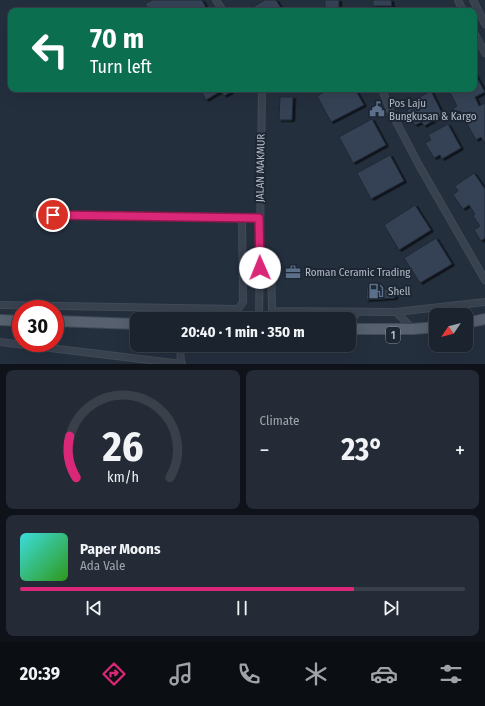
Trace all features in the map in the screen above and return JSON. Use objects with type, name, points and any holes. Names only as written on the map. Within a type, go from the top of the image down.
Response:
[{"type":"main road","points":[[473,322],[485,319]]},
{"type":"main road","points":[[0,320],[12,321]]},
{"type":"main road","points":[[64,321],[130,324]]},
{"type":"main road","points":[[0,326],[12,327]]},
{"type":"main road","points":[[473,328],[485,326]]},
{"type":"main road","points":[[64,327],[130,330]]},
{"type":"main road","name":"1","points":[[356,329],[429,328]]},
{"type":"main road","name":"1","points":[[356,334],[405,335],[429,333]]},
{"type":"street","points":[[473,0],[485,24]]},
{"type":"street","points":[[477,38],[485,53]]},
{"type":"street","name":"JALAN MAKMUR","points":[[260,312],[259,218],[262,92]]},
{"type":"street","points":[[383,92],[390,110],[420,167],[485,280]]},
{"type":"street","points":[[37,215],[259,218]]},
{"type":"street","points":[[0,305],[238,309],[243,302],[242,217]]},
{"type":"street","points":[[260,268],[271,268],[272,305],[274,311],[396,312],[452,307],[485,302]]},
{"type":"street","points":[[260,305],[272,305]]},
{"type":"street","points":[[396,312],[413,329]]},
{"type":"street","points":[[0,342],[12,341]]},
{"type":"street","points":[[64,348],[125,358],[182,364],[181,352]]},
{"type":"building","points":[[152,0],[202,0],[206,8],[147,8],[145,4]]},
{"type":"building","points":[[265,0],[276,0],[281,8],[251,8]]},
{"type":"building","points":[[325,0],[339,0],[339,8],[325,8]]},
{"type":"building","points":[[373,0],[391,0],[392,6],[373,6]]},
{"type":"building","points":[[477,77],[485,92],[475,97],[479,106],[485,103],[485,144],[481,137],[476,140],[460,111],[456,113],[453,109],[457,106],[450,92],[477,92]]},
{"type":"building","points":[[202,92],[219,92],[206,100]]},
{"type":"building","points":[[222,92],[231,92],[224,96]]},
{"type":"building","points":[[324,92],[357,92],[364,105],[331,122],[317,96]]},
{"type":"building","points":[[432,92],[443,115],[424,126],[422,122],[415,125],[407,110],[413,107],[410,102]]},
{"type":"building","points":[[280,97],[293,97],[292,120],[279,120]]},
{"type":"building","points":[[372,119],[386,145],[353,163],[339,137]]},
{"type":"building","points":[[448,124],[461,148],[442,159],[440,155],[434,158],[425,143],[431,140],[428,135]]},
{"type":"building","points":[[390,155],[404,181],[371,199],[357,173]]},
{"type":"building","points":[[474,173],[485,189],[485,238],[481,241],[474,230],[480,226],[473,216],[475,214],[469,205],[463,209],[453,195],[458,191],[455,186]]},
{"type":"building","points":[[415,205],[431,230],[399,250],[384,225]]},
{"type":"building","points":[[436,238],[452,264],[420,283],[404,258]]},
{"type":"building","points":[[367,286],[391,290],[391,294],[395,294],[395,298],[366,300]]},
{"type":"place","name":"Pos Laju Bungkusan & Kargo","points":[[377,109]]},
{"type":"place","name":"Roman Ceramic Trading","points":[[293,272]]},
{"type":"place","name":"Shell","points":[[376,291]]},
{"type":"route","points":[[53,215],[259,218],[260,268]]}]
